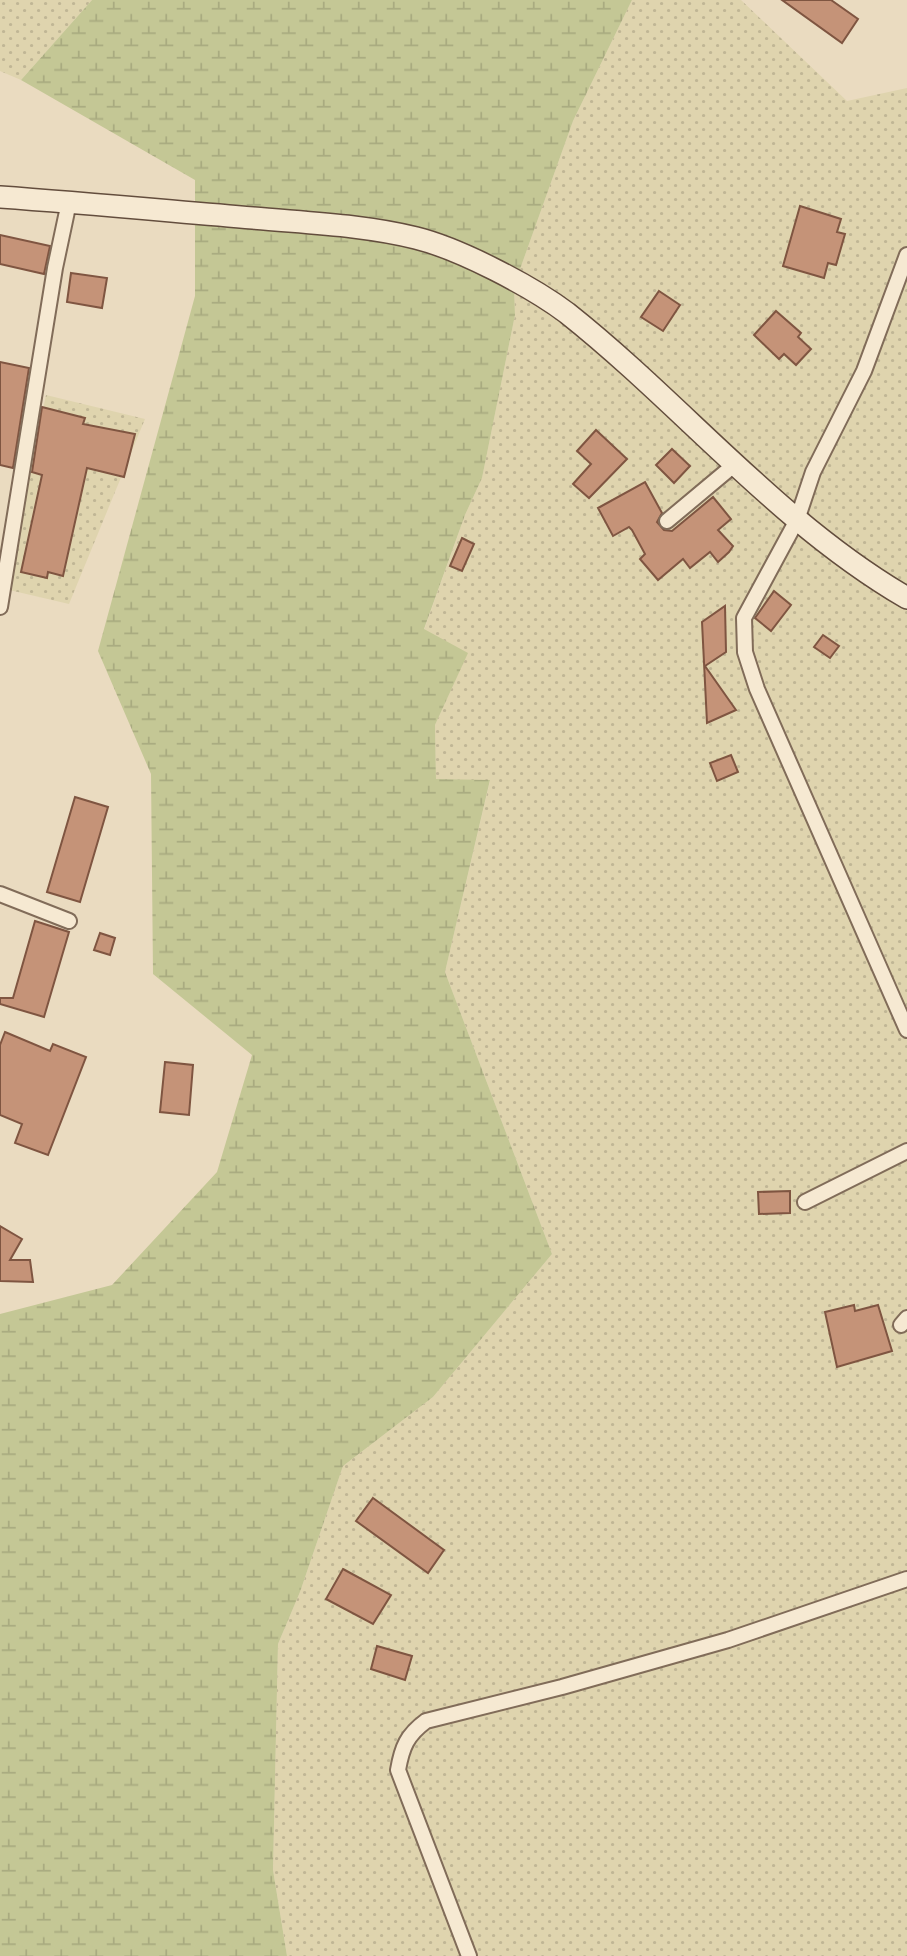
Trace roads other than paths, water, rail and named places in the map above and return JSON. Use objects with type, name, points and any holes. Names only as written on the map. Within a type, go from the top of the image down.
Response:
[{"type":"main road","points":[[0,197],[330,225],[417,238],[492,268],[565,312],[660,393],[734,465],[797,520],[876,580],[907,598]]},
{"type":"street","points":[[0,607],[53,278],[69,202]]},
{"type":"street","points":[[907,255],[864,371],[813,472],[797,520],[744,618],[746,652],[757,690],[907,1030]]},
{"type":"street","points":[[667,521],[734,465]]},
{"type":"street","points":[[0,894],[69,921]]},
{"type":"street","points":[[805,1202],[907,1151]]},
{"type":"street","points":[[469,1956],[398,1770],[401,1749],[410,1732],[426,1721],[562,1687],[729,1640],[907,1580]]}]
